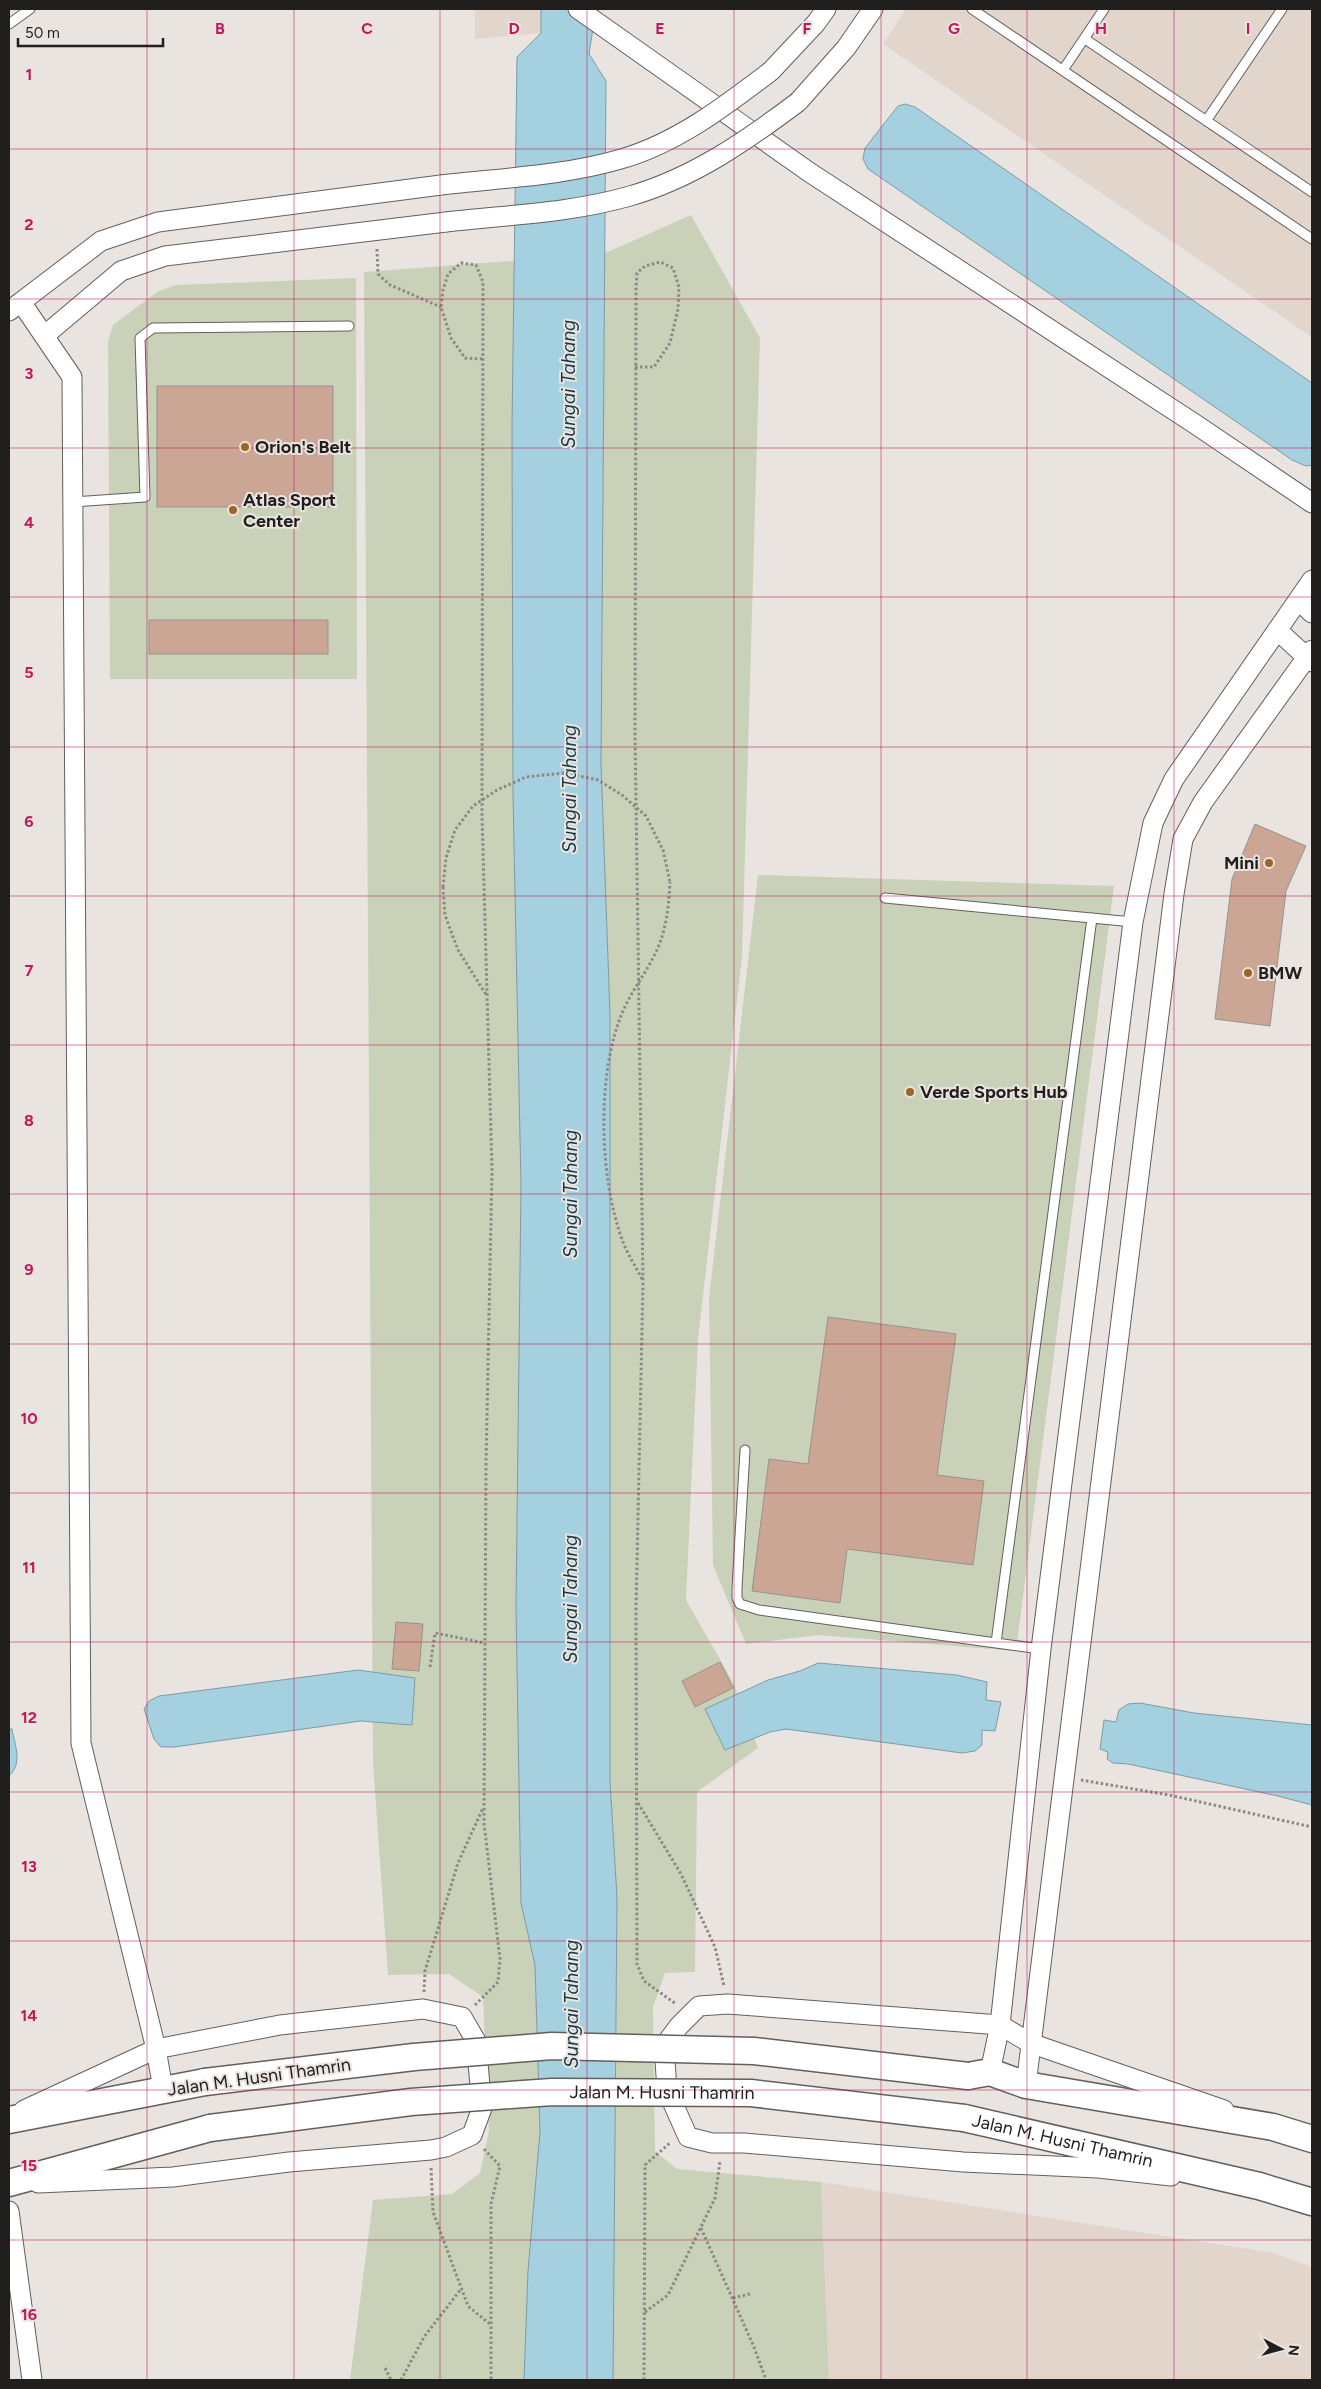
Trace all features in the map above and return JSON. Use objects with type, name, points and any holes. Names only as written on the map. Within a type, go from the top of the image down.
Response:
[{"type":"main road","name":"Jalan M. Husni Thamrin","points":[[9,2118],[205,2082],[414,2056],[552,2046],[754,2051],[979,2074],[1026,2085],[1273,2127],[1312,2139]]},
{"type":"main road","name":"Jalan M. Husni Thamrin","points":[[9,2184],[210,2128],[411,2102],[552,2092],[751,2093],[964,2118],[1259,2186],[1312,2202]]},
{"type":"street","points":[[578,9],[809,172],[1195,424],[1312,503]]},
{"type":"street","points":[[163,2089],[156,2050],[81,1743],[72,377],[44,336],[15,306],[101,241],[158,222],[441,185],[561,172],[622,159],[672,138],[719,111],[771,71],[816,23],[826,9]]},
{"type":"street","points":[[44,336],[121,271],[165,256],[568,209],[631,196],[693,171],[747,140],[798,102],[846,48],[873,9]]},
{"type":"street","points":[[979,2074],[1000,2025],[1041,1649],[1133,922],[1153,823],[1174,779],[1312,580]]},
{"type":"street","points":[[1298,600],[1312,613]]},
{"type":"street","points":[[1026,2085],[1172,904],[1183,839],[1203,802],[1310,657],[1277,630]]},
{"type":"street","points":[[1259,2186],[1098,2168],[963,2162],[712,2143],[688,2137],[684,2130],[667,2090],[664,2046],[679,2026],[699,2006],[728,2004],[1000,2025],[1030,2042],[1273,2127]]},
{"type":"street","points":[[9,2118],[156,2050],[280,2025],[423,2008],[462,2017],[476,2041],[482,2108],[472,2136],[446,2147],[431,2150],[290,2162],[173,2177],[9,2184]]},
{"type":"street","points":[[9,2211],[32,2380]]},
{"type":"lane","points":[[9,24],[30,9]]},
{"type":"lane","points":[[972,9],[1312,239]]},
{"type":"lane","points":[[1064,70],[1104,9]]},
{"type":"lane","points":[[1206,121],[1282,9]]},
{"type":"lane","points":[[1085,38],[1312,192]]},
{"type":"lane","points":[[72,502],[145,497],[140,338],[153,328],[349,326]]},
{"type":"lane","points":[[885,898],[1133,922]]},
{"type":"lane","points":[[996,1643],[1092,918]]},
{"type":"lane","points":[[745,1450],[737,1588],[737,1598],[740,1604],[759,1610],[1041,1649]]},
{"type":"path","points":[[376,230],[378,274],[390,285],[441,307]]},
{"type":"path","points":[[636,367],[654,367],[670,343],[678,310],[679,287],[673,268],[660,262],[645,266],[638,273],[636,367],[635,733],[644,1282],[636,1610],[638,1964],[644,1981],[690,2015]]},
{"type":"path","points":[[462,2017],[498,1982],[500,1959],[484,1823],[492,1170],[482,816],[483,282],[476,265],[462,263],[448,274],[443,290],[441,307],[451,338],[465,358],[482,359]]},
{"type":"path","points":[[487,996],[458,950],[445,915],[446,858],[455,830],[473,806],[497,790],[526,777],[564,774],[598,780],[622,795],[646,816],[663,850],[670,882],[668,912],[660,945],[623,1012],[607,1076],[604,1125],[607,1168],[614,1210],[623,1242],[644,1282]]},
{"type":"path","points":[[430,1667],[435,1633],[485,1643]]},
{"type":"path","points":[[1063,1777],[1169,1795],[1312,1827]]},
{"type":"path","points":[[637,1802],[681,1874],[715,1947],[728,2004]]},
{"type":"path","points":[[423,2008],[425,1971],[458,1863],[484,1805]]},
{"type":"path","points":[[644,2380],[644,2165],[684,2130]]},
{"type":"path","points":[[472,2136],[500,2166],[491,2204],[491,2380]]},
{"type":"path","points":[[644,2313],[668,2295],[715,2198],[723,2143]]},
{"type":"path","points":[[431,2150],[433,2212],[468,2306],[491,2325]]},
{"type":"path","points":[[701,2227],[733,2298],[766,2380]]},
{"type":"path","points":[[401,2380],[424,2337],[462,2288]]},
{"type":"path","points":[[733,2298],[750,2294]]},
{"type":"path","points":[[385,2368],[391,2380]]},
{"type":"shaded area","points":[[475,9],[541,9],[541,33],[475,39]]},
{"type":"shaded area","points":[[906,9],[1312,9],[1312,337],[883,44]]},
{"type":"shaded area","points":[[821,2182],[1273,2253],[1312,2267],[1312,2380],[829,2380]]},
{"type":"green space","points":[[691,215],[760,338],[742,957],[698,1339],[686,1600],[734,1684],[758,1748],[697,1792],[695,1972],[665,1973],[653,2007],[655,2151],[677,2169],[821,2182],[829,2380],[350,2380],[373,2200],[452,2194],[480,2173],[489,2131],[483,1997],[449,1974],[388,1975],[373,1763],[364,272],[603,254]]},
{"type":"green space","name":"Atlas Sport Center","points":[[356,278],[357,679],[110,679],[108,342],[113,325],[157,292],[176,285]]},
{"type":"green space","name":"Verde Sports Hub","points":[[758,875],[1114,886],[1016,1651],[818,1635],[746,1644],[713,1565],[709,1298]]},
{"type":"water","name":"Sungai Tahang","points":[[541,9],[596,9],[589,54],[606,81],[601,764],[610,1015],[610,1782],[617,1897],[613,2380],[524,2380],[528,2271],[540,2132],[535,1965],[521,1903],[516,1607],[521,1186],[513,795],[512,425],[517,57],[541,33]]},
{"type":"water","points":[[905,104],[915,107],[1312,383],[1312,465],[1306,466],[1292,460],[868,169],[863,159],[865,148],[898,106]]},
{"type":"water","points":[[818,1663],[957,1675],[987,1682],[986,1700],[1001,1702],[995,1731],[982,1730],[982,1745],[975,1751],[962,1753],[786,1729],[770,1732],[725,1750],[705,1709],[768,1680],[800,1671]]},
{"type":"water","points":[[358,1670],[415,1678],[412,1725],[361,1721],[174,1747],[161,1747],[154,1739],[144,1709],[149,1701],[159,1696]]},
{"type":"water","points":[[1140,1703],[1194,1713],[1312,1725],[1312,1805],[1128,1764],[1113,1763],[1107,1759],[1108,1752],[1100,1749],[1104,1720],[1116,1722],[1119,1710],[1128,1704]]},
{"type":"water","points":[[9,1729],[12,1729],[17,1760],[16,1766],[9,1776]]},
{"type":"building","name":"Orion's Belt","points":[[157,386],[333,386],[333,507],[157,507]]},
{"type":"building","points":[[149,620],[328,620],[328,654],[149,654]]},
{"type":"building","points":[[1255,824],[1306,846],[1286,891],[1270,1026],[1215,1019],[1232,879]]},
{"type":"building","points":[[828,1317],[956,1334],[937,1475],[984,1481],[973,1565],[847,1549],[840,1603],[752,1591],[769,1459],[808,1464]]},
{"type":"building","points":[[396,1622],[423,1624],[419,1671],[392,1669]]},
{"type":"building","points":[[720,1662],[733,1688],[695,1707],[682,1681]]},
{"type":"place","name":"Orion's Belt","points":[[245,447]]},
{"type":"place","name":"Atlas Sport Center","points":[[233,510]]},
{"type":"place","name":"Mini","points":[[1269,863]]},
{"type":"place","name":"BMW","points":[[1248,973]]},
{"type":"place","name":"Verde Sports Hub","points":[[910,1092]]}]
